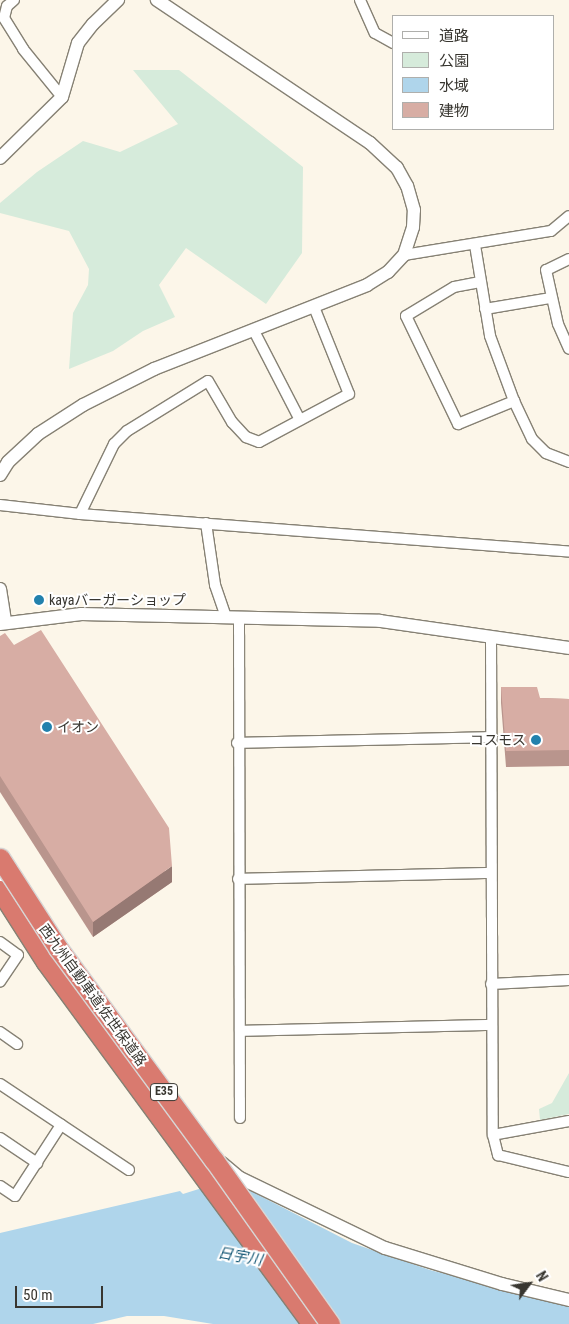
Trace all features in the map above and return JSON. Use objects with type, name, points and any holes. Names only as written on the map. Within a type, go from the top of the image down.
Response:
[{"type":"highway","name":"西九州自動車道;佐世保道路","points":[[0,858],[58,948],[214,1160],[329,1324]]},
{"type":"highway","name":"西九州自動車道;佐世保道路","points":[[0,890],[46,962],[312,1324]]},
{"type":"street","points":[[14,0],[7,6],[4,18],[23,49],[62,97]]},
{"type":"street","points":[[0,158],[62,97],[78,43],[92,24],[118,0]]},
{"type":"street","points":[[0,475],[8,462],[38,434],[83,405],[154,369],[367,285],[388,272],[404,255],[413,228],[414,210],[407,186],[397,168],[370,143],[157,0]]},
{"type":"street","points":[[360,0],[375,33],[392,42]]},
{"type":"street","points":[[404,255],[475,245],[551,231],[569,216]]},
{"type":"street","points":[[475,245],[490,336],[514,401],[532,439],[546,453],[569,462]]},
{"type":"street","points":[[569,259],[546,270],[551,298],[569,349]]},
{"type":"street","points":[[480,282],[454,287],[406,316],[458,424],[514,401]]},
{"type":"street","points":[[485,309],[551,298]]},
{"type":"street","points":[[80,514],[114,444],[127,431],[208,381],[232,422],[246,437],[259,442],[349,394],[314,307]]},
{"type":"street","points":[[254,331],[300,420]]},
{"type":"street","points":[[0,505],[80,514],[569,552]]},
{"type":"street","points":[[206,523],[215,585],[232,617],[237,743],[240,1118]]},
{"type":"street","points":[[0,589],[2,623],[81,614],[380,621],[569,648]]},
{"type":"street","points":[[491,637],[491,1025],[494,1135],[498,1155],[569,1172]]},
{"type":"street","points":[[237,743],[492,737]]},
{"type":"street","points":[[238,878],[491,873]]},
{"type":"street","points":[[0,877],[182,1132],[329,1324]]},
{"type":"street","points":[[0,942],[18,955],[0,982]]},
{"type":"street","points":[[491,984],[569,980]]},
{"type":"street","points":[[240,1030],[491,1025]]},
{"type":"street","points":[[0,1032],[17,1044]]},
{"type":"street","points":[[0,1084],[129,1170]]},
{"type":"street","points":[[494,1135],[569,1121]]},
{"type":"street","points":[[0,1186],[15,1196],[61,1125]]},
{"type":"street","points":[[182,1132],[240,1178],[385,1248],[502,1284],[569,1300]]},
{"type":"street","points":[[0,1138],[36,1163]]},
{"type":"green space","points":[[133,70],[179,70],[303,167],[302,253],[266,304],[186,248],[159,285],[175,317],[143,331],[113,351],[69,369],[73,313],[88,285],[89,269],[69,231],[0,213],[0,203],[37,172],[83,141],[120,152],[178,124]]},
{"type":"green space","points":[[569,1073],[569,1114],[540,1120],[539,1109],[552,1103]]},
{"type":"water","name":"日宇川","points":[[224,1181],[243,1187],[352,1243],[430,1270],[569,1306],[569,1324],[213,1324],[164,1316],[127,1316],[93,1324],[0,1324],[0,1233],[180,1191],[183,1194]]},
{"type":"building","name":"イオン","points":[[41,630],[169,828],[172,866],[93,922],[0,776],[0,636],[5,633],[14,645]]},
{"type":"building","name":"コスモス","points":[[501,687],[537,687],[540,698],[569,699],[569,750],[506,751]]},
{"type":"place","name":"kayaバーガーショップ","points":[[39,600]]},
{"type":"place","name":"イオン","points":[[47,727]]},
{"type":"place","name":"コスモス","points":[[536,740]]}]
